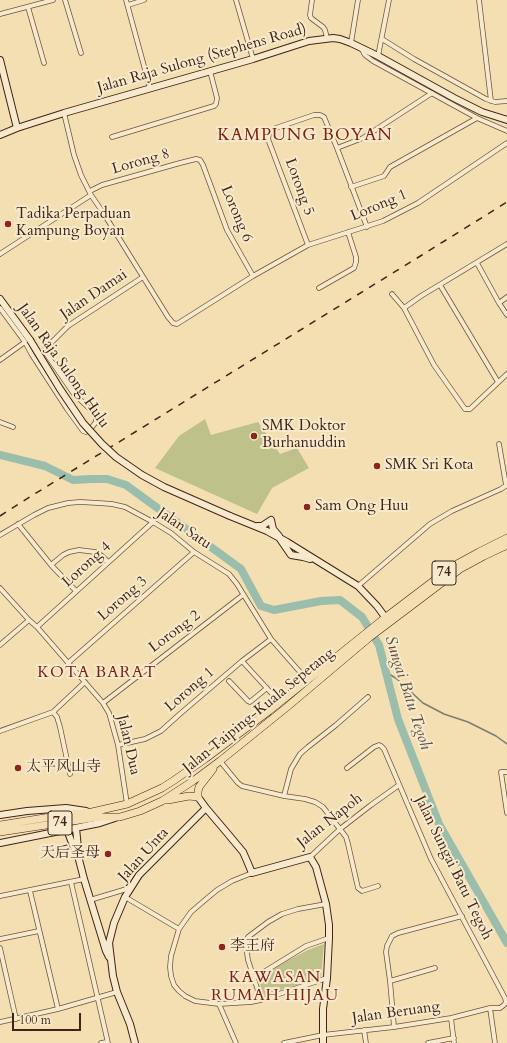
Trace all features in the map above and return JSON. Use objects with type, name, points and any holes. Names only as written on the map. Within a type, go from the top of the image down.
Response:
[{"type":"main road","name":"Jalan Taiping-Kuala Sepetang","points":[[0,832],[99,817],[120,817],[140,811],[171,796],[220,761],[287,706],[368,635],[457,564],[507,538]]},
{"type":"main road","name":"Jalan Taiping-Kuala Sepetang","points":[[384,622],[460,570],[507,545]]},
{"type":"main road","name":"Jalan Taiping-Kuala Sepetang","points":[[0,825],[92,812],[127,804],[162,788],[234,738],[269,712],[307,680],[368,635]]},
{"type":"main road","points":[[162,801],[189,796],[198,797],[199,787],[220,761]]},
{"type":"main road","points":[[162,788],[172,790],[171,796]]},
{"type":"street","points":[[0,14],[54,0]]},
{"type":"street","points":[[65,0],[81,53]]},
{"type":"street","points":[[126,0],[150,88]]},
{"type":"street","points":[[128,5],[144,0]]},
{"type":"street","points":[[236,0],[253,58]]},
{"type":"street","points":[[312,0],[311,18],[323,27],[327,38]]},
{"type":"street","points":[[351,43],[358,0]]},
{"type":"street","points":[[378,56],[389,0]]},
{"type":"street","points":[[479,0],[491,101]]},
{"type":"street","points":[[28,7],[44,63]]},
{"type":"street","name":"Jalan Raja Sulong (Stephens Road)","points":[[0,135],[64,113],[309,41],[327,38],[340,39],[351,43],[482,112],[507,120]]},
{"type":"street","points":[[382,39],[486,100],[500,102],[507,101]]},
{"type":"street","points":[[361,48],[365,55],[373,61],[477,118],[507,131]]},
{"type":"street","points":[[0,60],[1,70],[17,128]]},
{"type":"street","points":[[112,137],[214,106],[217,98],[210,71]]},
{"type":"street","points":[[367,227],[337,148],[363,138],[432,93]]},
{"type":"street","points":[[64,113],[74,155],[81,176],[90,193],[143,277]]},
{"type":"street","name":"Lorong 5","points":[[308,245],[268,139],[269,134],[272,129],[314,115],[320,115],[324,117],[337,148]]},
{"type":"street","points":[[351,187],[384,176],[390,167],[477,118]]},
{"type":"street","name":"Lorong 1","points":[[143,277],[168,317],[173,323],[177,324],[253,276],[308,245],[383,221],[418,203],[507,143]]},
{"type":"street","name":"Lorong 8","points":[[0,254],[102,185],[180,163],[196,159],[200,160]]},
{"type":"street","name":"Lorong 6","points":[[200,160],[227,230],[253,276]]},
{"type":"street","points":[[319,288],[354,268],[356,257],[348,232]]},
{"type":"street","points":[[404,308],[421,296],[507,244]]},
{"type":"street","points":[[477,263],[507,315]]},
{"type":"street","name":"Jalan Damai","points":[[27,341],[32,354],[67,409],[82,431],[86,432],[96,422],[96,416],[74,394],[45,352],[45,349],[68,326],[143,277]]},
{"type":"street","points":[[440,285],[498,382]]},
{"type":"street","points":[[392,294],[404,308],[434,365],[465,409],[470,409],[507,374]]},
{"type":"street","points":[[499,303],[507,297]]},
{"type":"street","name":"Jalan Raja Sulong Hulu","points":[[0,299],[83,423],[116,457],[142,475],[164,487],[267,531],[287,542]]},
{"type":"street","points":[[0,308],[27,341],[0,360]]},
{"type":"street","points":[[0,422],[13,427]]},
{"type":"street","points":[[358,586],[430,524],[452,511],[501,489],[506,485],[498,444]]},
{"type":"street","name":"Jalan Satu","points":[[0,535],[48,508],[68,502],[112,504],[125,507],[171,533],[194,552],[229,574],[237,584],[271,639],[307,680]]},
{"type":"street","points":[[253,525],[262,526],[271,520],[273,529],[287,542],[358,586],[377,606],[384,622]]},
{"type":"street","name":"Lorong 4","points":[[37,627],[153,522]]},
{"type":"street","points":[[18,524],[51,565],[76,591]]},
{"type":"street","points":[[279,538],[291,555],[317,562]]},
{"type":"street","points":[[51,565],[63,555],[79,550],[95,552],[108,562]]},
{"type":"street","name":"Lorong 3","points":[[68,663],[194,552]]},
{"type":"street","name":"Jalan Dua","points":[[0,588],[37,627],[85,682],[109,713],[118,745],[127,804]]},
{"type":"street","name":"Lorong 2","points":[[102,703],[244,595]]},
{"type":"street","points":[[0,645],[29,620]]},
{"type":"street","name":"Lorong 1","points":[[118,745],[145,739],[161,731],[242,661],[271,639]]},
{"type":"street","points":[[242,661],[274,696]]},
{"type":"street","points":[[230,681],[250,702],[267,688]]},
{"type":"street","points":[[0,730],[53,712],[85,682]]},
{"type":"street","points":[[284,796],[291,769],[300,754],[368,697]]},
{"type":"street","points":[[53,712],[57,717],[60,727],[70,774]]},
{"type":"street","name":"Jalan Sungai Batu Tegoh","points":[[347,768],[374,747],[379,745],[383,748],[432,859],[505,998]]},
{"type":"street","points":[[220,761],[242,786],[284,796],[305,799],[315,802],[323,808],[346,837],[358,888],[362,891],[378,886]]},
{"type":"street","points":[[507,772],[501,772],[507,813]]},
{"type":"street","name":"Jalan Napoh","points":[[328,978],[251,1002],[219,1004],[195,1002],[185,996],[174,985],[171,976],[171,961],[174,942],[179,929],[191,912],[217,890],[232,881],[252,873],[310,857],[340,829],[371,804],[400,785]]},
{"type":"street","points":[[198,797],[243,852],[252,873]]},
{"type":"street","points":[[0,815],[66,808],[92,812]]},
{"type":"street","name":"Jalan Unta","points":[[135,1043],[113,976],[110,958],[110,942],[114,923],[124,897],[139,875],[206,808]]},
{"type":"street","points":[[0,842],[67,830],[120,817]]},
{"type":"street","points":[[76,828],[77,852]]},
{"type":"street","points":[[67,830],[77,852],[90,900],[106,951],[110,958]]},
{"type":"street","points":[[310,857],[316,867],[326,904],[329,925],[328,978],[323,1009],[323,1043]]},
{"type":"street","points":[[0,896],[84,879]]},
{"type":"street","points":[[71,882],[107,1042],[101,1043]]},
{"type":"street","points":[[90,900],[130,888]]},
{"type":"street","points":[[30,891],[58,1009]]},
{"type":"street","points":[[124,897],[179,929]]},
{"type":"street","points":[[261,1000],[248,960],[246,946],[248,937],[268,922],[282,914],[298,909],[326,904]]},
{"type":"street","points":[[394,1027],[386,952],[392,936],[398,933],[462,916]]},
{"type":"street","points":[[100,930],[110,942]]},
{"type":"street","points":[[0,940],[39,931]]},
{"type":"street","points":[[254,978],[306,946],[329,938]]},
{"type":"street","points":[[0,948],[16,1018]]},
{"type":"street","points":[[390,981],[435,968]]},
{"type":"street","points":[[0,972],[5,971]]},
{"type":"street","points":[[0,1022],[58,1009],[117,992]]},
{"type":"street","name":"Jalan Beruang","points":[[287,1043],[323,1035],[394,1027],[451,1018],[490,1008],[500,1008],[506,1002],[505,998]]},
{"type":"street","points":[[219,1004],[236,1043]]},
{"type":"street","points":[[490,1008],[495,1043]]},
{"type":"street","points":[[428,1043],[454,1041],[451,1018]]},
{"type":"street","points":[[364,1030],[366,1043]]},
{"type":"green space","points":[[205,419],[211,435],[258,422],[280,454],[297,448],[309,468],[272,488],[257,514],[155,468],[179,436]]},
{"type":"green space","points":[[324,944],[321,977],[263,996],[260,982],[262,977],[283,963],[308,950]]},
{"type":"waterway","name":"Sungai Batu Tegoh","points":[[0,455],[45,466],[73,480],[107,479],[126,485],[241,569],[261,606],[274,610],[321,601],[340,600],[362,617],[379,645],[398,719],[439,824],[507,943]]},
{"type":"waterway","points":[[386,672],[397,679],[423,703],[444,714],[468,722],[496,736],[507,744]]},
{"type":"railway","points":[[0,516],[507,202]]},
{"type":"place","name":"Tadika Perpaduan Kampung Boyan","points":[[8,224]]},
{"type":"place","name":"SMK Doktor Burhanuddin","points":[[254,436]]},
{"type":"place","name":"SMK Sri Kota","points":[[377,466]]},
{"type":"place","name":"Sam Ong Huu","points":[[307,507]]},
{"type":"place","name":"太平风山寺","points":[[18,768]]},
{"type":"place","name":"天后圣母","points":[[108,854]]},
{"type":"place","name":"李王府","points":[[222,947]]},
{"type":"district","name":"KAMPUNG BOYAN","points":[[305,136]]},
{"type":"district","name":"KOTA BARAT","points":[[97,673]]},
{"type":"district","name":"KAWASAN RUMAH HIJAU","points":[[275,987]]}]
